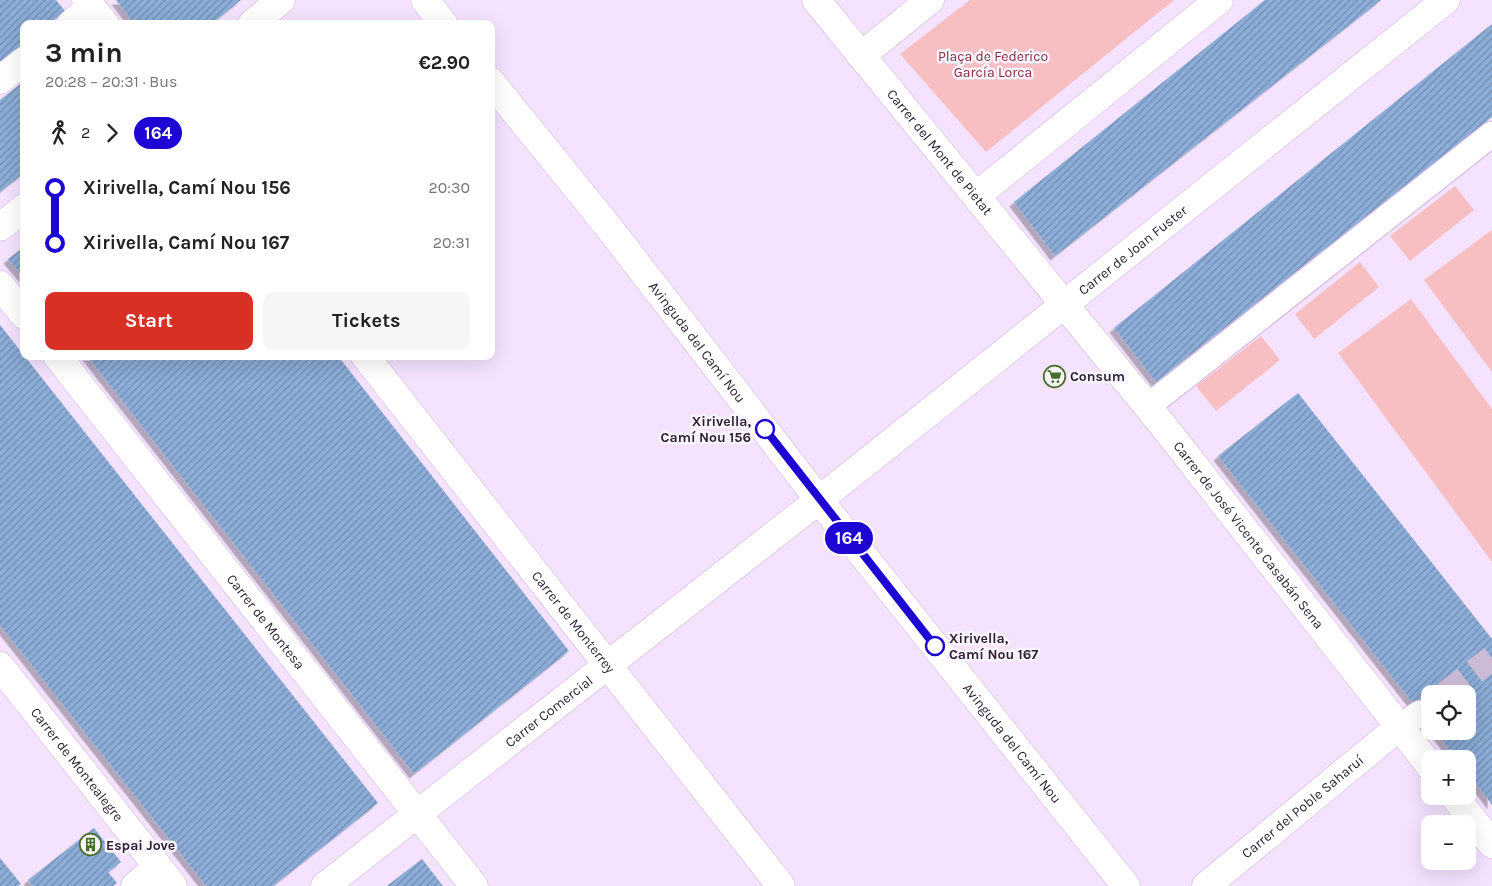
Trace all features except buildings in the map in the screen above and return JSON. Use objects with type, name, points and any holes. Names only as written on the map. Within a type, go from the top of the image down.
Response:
[{"type":"street","points":[[257,20],[280,0]]},
{"type":"street","points":[[425,0],[441,20]]},
{"type":"street","name":"Carrer del Mont de Pietat","points":[[816,0],[1063,305]]},
{"type":"street","points":[[861,56],[930,0]]},
{"type":"street","points":[[976,196],[1219,0]]},
{"type":"street","name":"Carrer de Joan Fuster","points":[[819,500],[1446,0]]},
{"type":"street","points":[[77,20],[94,10]]},
{"type":"street","points":[[0,80],[20,64]]},
{"type":"street","name":"Avinguda del Camí Nou","points":[[495,87],[610,229],[819,500],[1126,886]]},
{"type":"street","points":[[1147,407],[1492,134]]},
{"type":"street","points":[[0,227],[20,211]]},
{"type":"street","points":[[0,285],[20,310]]},
{"type":"street","name":"Carrer de José Vicente Casabán Sena","points":[[1063,305],[1410,720],[1423,750]]},
{"type":"street","name":"Carrer de Montesa","points":[[60,360],[474,886]]},
{"type":"street","name":"Carrer de Monterrey","points":[[368,360],[781,886]]},
{"type":"street","name":"Carrer Comercial","points":[[326,886],[819,500]]},
{"type":"street","name":"Carrer de Montealegre","points":[[0,666],[166,877]]},
{"type":"street","name":"Carrer del Poble Saharuí","points":[[1206,886],[1410,720]]},
{"type":"street","points":[[1461,805],[1492,844]]},
{"type":"street","points":[[135,886],[166,877]]},
{"type":"green space","name":"Plaça de Federico García Lorca","points":[[970,0],[1174,0],[986,152],[900,54]]},
{"type":"green space","points":[[1455,186],[1474,210],[1410,261],[1390,236]]},
{"type":"green space","points":[[1492,230],[1492,372],[1424,280]]},
{"type":"green space","points":[[1360,262],[1379,287],[1314,339],[1295,314]]},
{"type":"green space","points":[[1411,299],[1492,409],[1492,562],[1338,353]]},
{"type":"green space","points":[[1261,336],[1280,360],[1216,411],[1196,386]]},
{"type":"tunnel","points":[[1457,685],[1492,658]]},
{"type":"bus line","name":"164","points":[[765,429],[935,646]]},
{"type":"place","name":"Consum","points":[[1054,376]]},
{"type":"place","name":"Xirivella, Camí Nou 156","points":[[765,429]]},
{"type":"place","name":"Xirivella, Camí Nou 167","points":[[935,646]]},
{"type":"place","name":"Espai Jove","points":[[90,845]]}]
